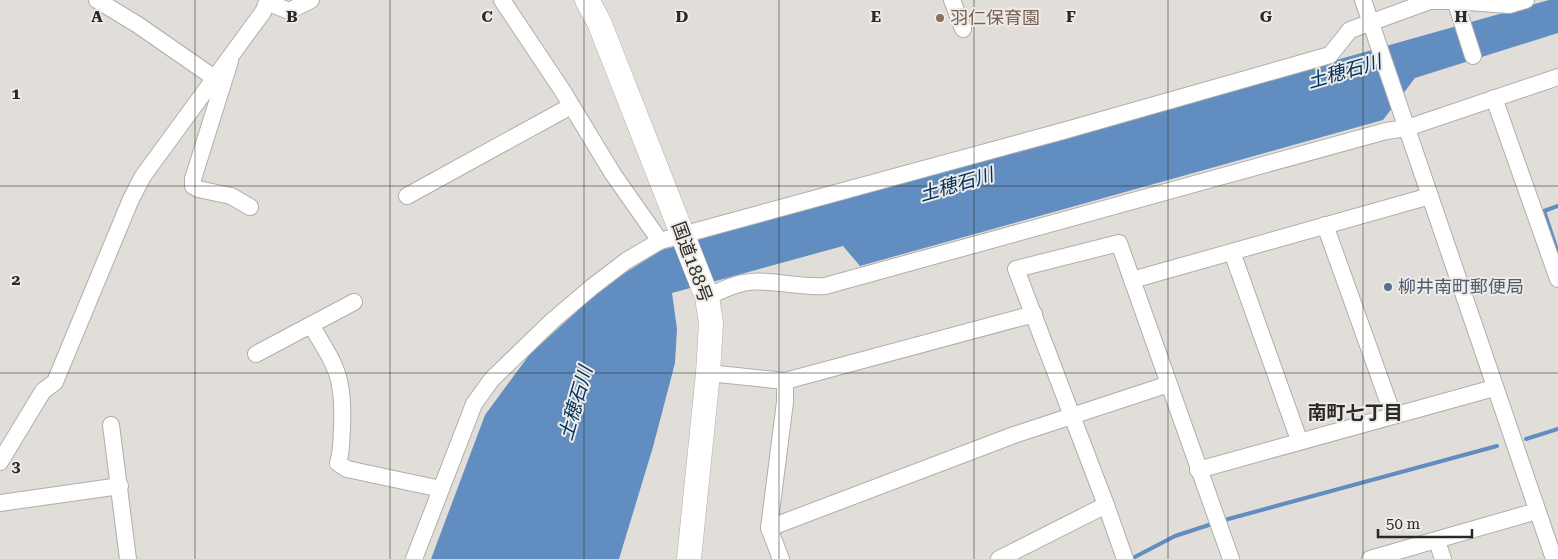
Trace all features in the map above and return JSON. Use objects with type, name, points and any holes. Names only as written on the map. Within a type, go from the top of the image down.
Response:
[{"type":"highway","name":"国道188号","points":[[587,0],[599,22],[684,236],[705,293],[711,323],[692,553]]},
{"type":"street","points":[[97,0],[138,25],[213,77]]},
{"type":"street","points":[[0,462],[43,391],[54,382],[131,199],[143,176],[213,77],[263,12],[267,1],[289,11],[312,0]]},
{"type":"street","points":[[502,0],[613,174],[660,241]]},
{"type":"street","points":[[952,0],[963,29]]},
{"type":"street","points":[[1363,0],[1554,559]]},
{"type":"street","points":[[1455,0],[1473,56]]},
{"type":"street","points":[[414,559],[474,404],[492,379],[552,320],[592,287],[626,261],[660,241],[1063,132],[1330,55],[1350,30],[1430,1],[1455,0],[1510,5],[1526,0]]},
{"type":"street","points":[[230,56],[227,75],[193,179],[193,186],[198,189],[231,196],[250,207]]},
{"type":"street","points":[[705,293],[743,282],[767,282],[804,288],[825,286],[1174,192],[1386,131],[1407,128],[1558,77]]},
{"type":"street","points":[[1494,98],[1558,279]]},
{"type":"street","points":[[407,196],[571,106]]},
{"type":"street","points":[[1132,280],[1430,196]]},
{"type":"street","points":[[1325,225],[1393,415]]},
{"type":"street","points":[[1125,559],[1016,269],[1119,243],[1231,559]]},
{"type":"street","points":[[1232,252],[1299,440]]},
{"type":"street","points":[[256,354],[354,302]]},
{"type":"street","points":[[708,373],[785,381],[1034,314]]},
{"type":"street","points":[[311,325],[334,364],[341,382],[343,398],[338,463],[347,469],[441,489]]},
{"type":"street","points":[[780,559],[769,528],[785,402],[785,381]]},
{"type":"street","points":[[769,528],[1014,435],[1169,384]]},
{"type":"street","points":[[1198,470],[1299,440],[1494,388]]},
{"type":"street","points":[[111,425],[128,559]]},
{"type":"street","points":[[0,503],[120,486]]},
{"type":"street","points":[[999,559],[1106,505]]},
{"type":"street","points":[[1370,559],[1537,511]]},
{"type":"street","points":[[1437,541],[1443,559]]},
{"type":"water","name":"土穂石川","points":[[1549,0],[1558,0],[1558,33],[1415,78],[1383,120],[860,266],[843,246],[672,293],[677,329],[675,363],[653,447],[619,559],[431,559],[485,415],[530,354],[607,284],[662,250]]},
{"type":"waterway","points":[[1558,206],[1544,211],[1558,253]]},
{"type":"waterway","points":[[1526,439],[1558,429]]},
{"type":"waterway","points":[[1221,521],[1497,446]]},
{"type":"waterway","points":[[1131,559],[1175,536],[1215,523]]},
{"type":"place","name":"羽仁保育園","points":[[940,18]]},
{"type":"place","name":"柳井南町郵便局","points":[[1388,287]]},
{"type":"district","name":"南町七丁目","points":[[1355,412]]}]
